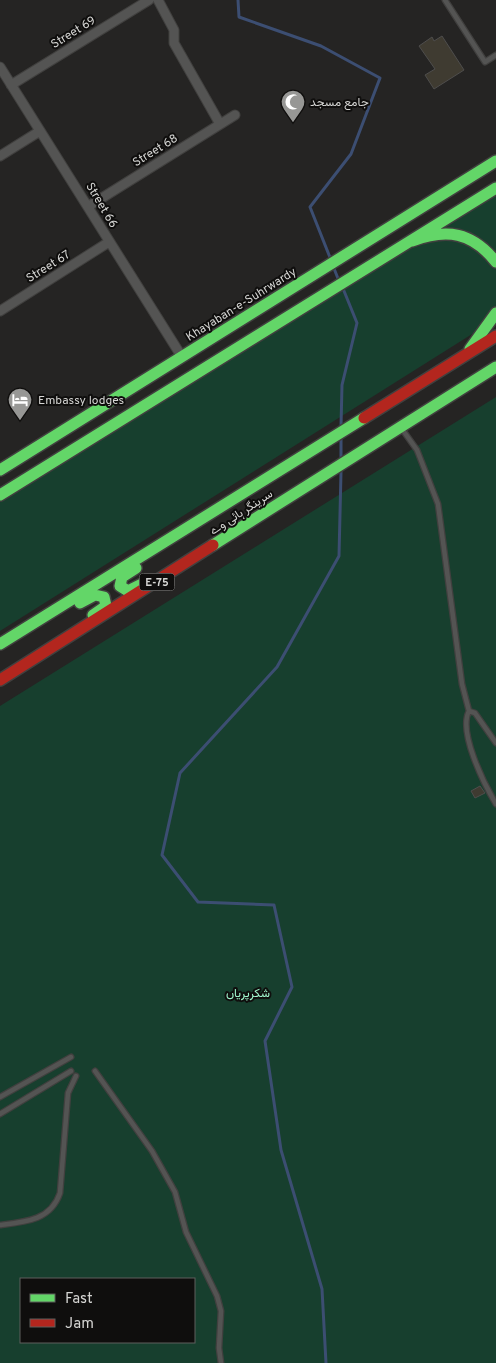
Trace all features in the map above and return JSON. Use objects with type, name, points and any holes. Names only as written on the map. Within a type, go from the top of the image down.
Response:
[{"type":"main road","name":"Khayaban-e-Suhrwardy","points":[[0,470],[496,161]]},
{"type":"main road","points":[[0,495],[496,188]]},
{"type":"main road","points":[[412,241],[437,233],[464,236],[487,250],[496,262]]},
{"type":"main road","points":[[284,294],[295,312]]},
{"type":"main road","points":[[464,357],[496,313]]},
{"type":"main road","name":"سرینگر ہائی وے","points":[[0,644],[301,459],[388,402],[496,336]]},
{"type":"main road","name":"سرینگر ہائی وے","points":[[0,680],[380,438],[496,367]]},
{"type":"main road","points":[[266,480],[240,503],[122,577],[119,583],[121,589],[127,592],[133,590],[271,503],[296,493]]},
{"type":"main road","points":[[0,653],[95,595],[102,595],[106,599],[106,606],[101,610],[0,672]]},
{"type":"street","name":"Street 69","points":[[11,85],[149,0]]},
{"type":"street","points":[[158,0],[174,30],[174,43],[220,124]]},
{"type":"street","name":"Street 66","points":[[0,67],[182,357]]},
{"type":"street","name":"Street 68","points":[[89,206],[235,115]]},
{"type":"street","points":[[0,156],[40,131]]},
{"type":"street","name":"Street 67","points":[[0,311],[109,242]]},
{"type":"lane","points":[[445,0],[485,62],[496,55]]},
{"type":"lane","points":[[400,426],[417,450],[438,504],[451,613],[462,684],[469,711],[465,719],[473,754],[483,783],[496,804]]},
{"type":"lane","points":[[469,711],[476,713],[496,743]]},
{"type":"lane","points":[[0,1097],[71,1057]]},
{"type":"lane","points":[[0,1114],[71,1071]]},
{"type":"lane","points":[[95,1071],[152,1151],[175,1192],[186,1232],[217,1296],[220,1311],[219,1348],[221,1363]]},
{"type":"lane","points":[[0,1225],[31,1221],[52,1209],[57,1202],[60,1193],[68,1092],[76,1076]]},
{"type":"green space","points":[[496,193],[496,319],[0,631],[0,501]]},
{"type":"green space","name":"شکرپریاں","points":[[496,397],[496,1363],[0,1363],[0,706]]},
{"type":"building","points":[[442,36],[464,70],[434,89],[425,75],[435,69],[419,46],[432,37],[434,41]]},
{"type":"building","points":[[480,786],[485,793],[475,798],[471,791]]},
{"type":"waterway","points":[[238,0],[239,17],[321,46],[380,78],[351,154],[310,207],[331,260]]},
{"type":"waterway","points":[[333,266],[339,281]]},
{"type":"waterway","points":[[341,426],[342,385],[357,323],[342,286]]},
{"type":"waterway","points":[[341,439],[341,458]]},
{"type":"waterway","points":[[326,1363],[322,1289],[281,1150],[265,1041],[292,987],[274,905],[198,902],[162,855],[180,773],[277,667],[339,556],[341,472]]},
{"type":"traffic: fast","points":[[0,470],[496,161]]},
{"type":"traffic: fast","points":[[0,495],[496,188]]},
{"type":"traffic: fast","points":[[412,241],[437,235],[458,235],[478,244],[496,262]]},
{"type":"traffic: fast","points":[[470,349],[496,313]]},
{"type":"traffic: fast","points":[[213,545],[496,367]]},
{"type":"traffic: fast","points":[[0,644],[364,418]]},
{"type":"traffic: fast","points":[[136,568],[122,577],[120,586],[128,591],[142,584]]},
{"type":"traffic: fast","points":[[80,603],[95,595],[104,597],[106,606],[93,615]]},
{"type":"traffic: jam","points":[[364,418],[496,336]]},
{"type":"traffic: jam","points":[[0,680],[213,545]]},
{"type":"place","name":"جامع مسجد","points":[[293,123]]},
{"type":"place","name":"Embassy lodges","points":[[20,421]]}]
